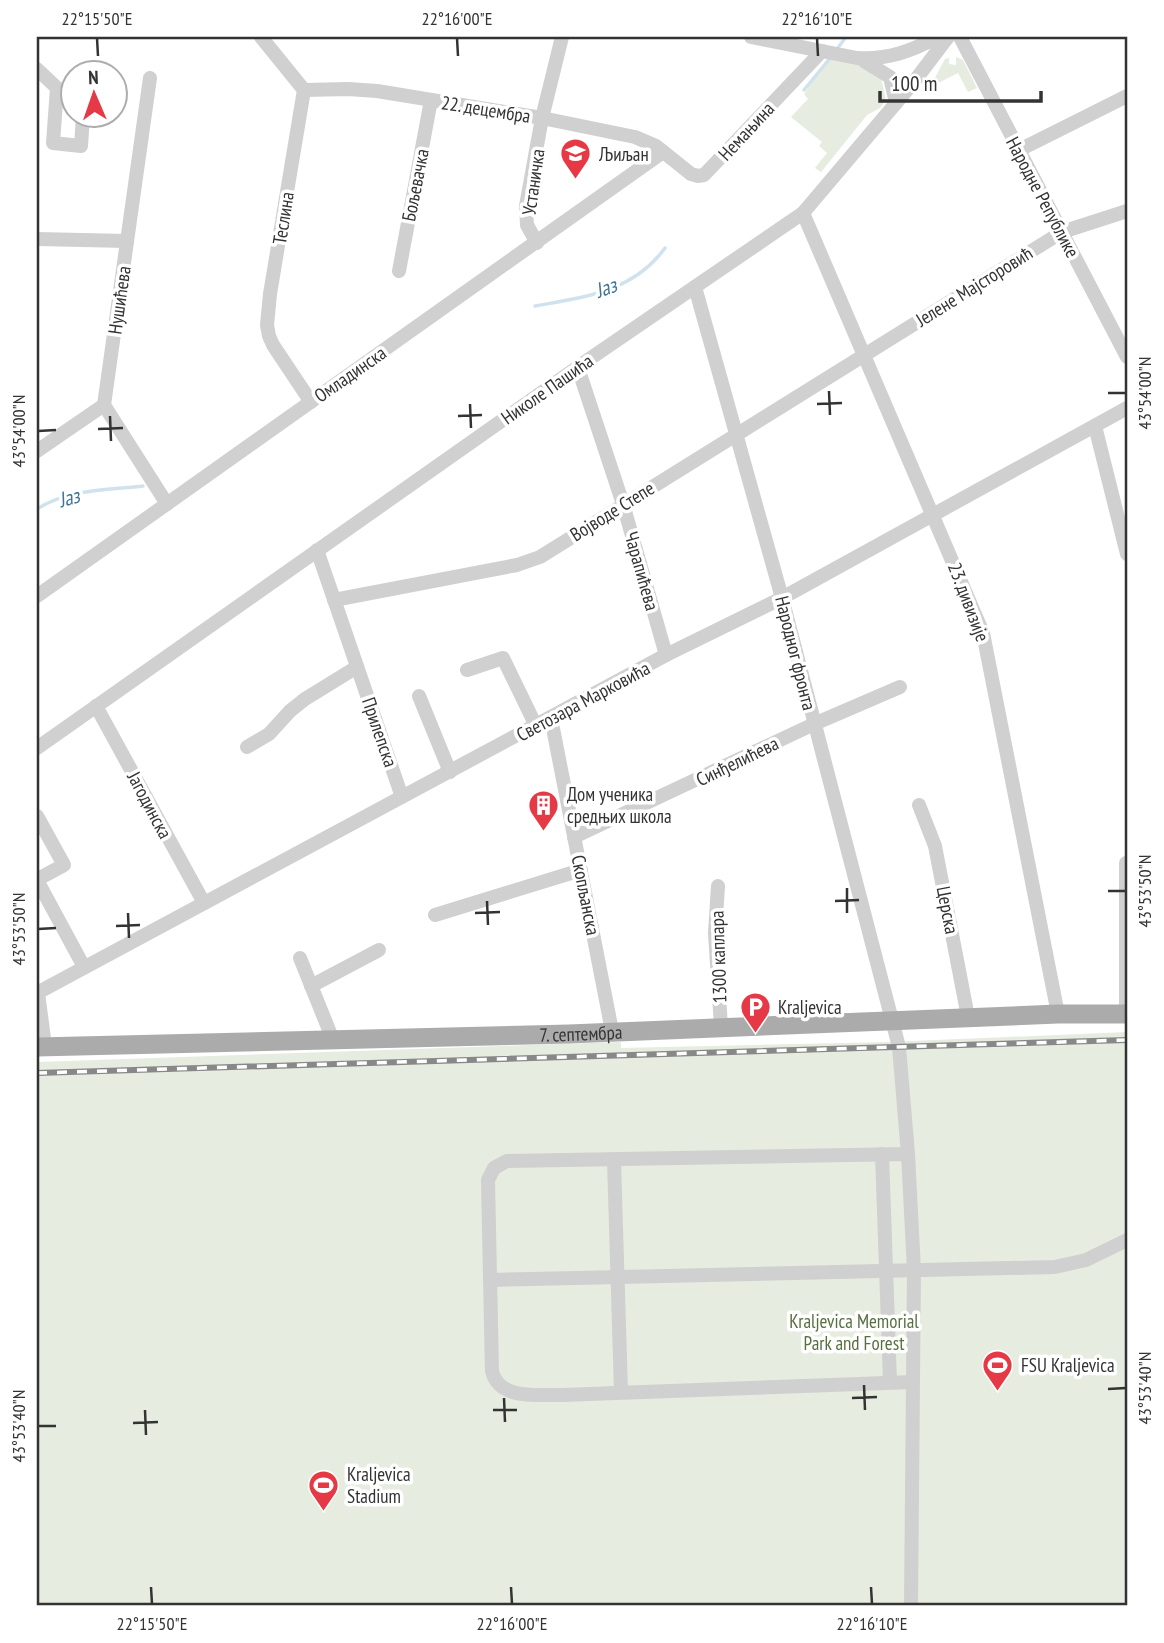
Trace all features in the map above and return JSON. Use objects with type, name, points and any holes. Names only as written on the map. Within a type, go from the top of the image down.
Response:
[{"type":"main road","name":"7. септембра","points":[[41,1046],[333,1040],[1058,1014],[1127,1014]]},
{"type":"street","points":[[261,37],[303,90]]},
{"type":"street","name":"Устаничка","points":[[537,243],[527,225],[526,213],[542,118],[562,37]]},
{"type":"street","points":[[751,37],[823,48],[877,67],[898,82],[913,83],[909,64],[899,55]]},
{"type":"street","points":[[857,58],[899,55],[938,37]]},
{"type":"street","name":"Николе Пашића","points":[[37,748],[803,213],[913,83],[948,37]]},
{"type":"street","name":"Народне Републике","points":[[960,37],[1127,357]]},
{"type":"street","name":"Немањина","points":[[663,152],[694,176],[704,175],[823,48]]},
{"type":"street","points":[[37,69],[60,91]]},
{"type":"street","points":[[890,77],[896,103]]},
{"type":"street","name":"Нушићева","points":[[104,405],[150,78]]},
{"type":"street","points":[[57,88],[53,144],[81,146],[82,130]]},
{"type":"street","name":"22. децембра","points":[[303,90],[377,91],[542,118],[635,136],[650,142],[663,152]]},
{"type":"street","name":"Теслина","points":[[303,90],[267,325],[273,345],[310,402]]},
{"type":"street","points":[[1019,150],[1127,96]]},
{"type":"street","name":"Бољевачка","points":[[399,271],[430,100]]},
{"type":"street","name":"Омладинска","points":[[37,596],[663,152]]},
{"type":"street","name":"Јелене Мајсторовић","points":[[864,355],[1062,232],[1127,211]]},
{"type":"street","name":"23. дивизије","points":[[803,213],[934,516],[988,649],[1058,1014]]},
{"type":"street","points":[[37,239],[127,241]]},
{"type":"street","name":"Народног фронта","points":[[695,287],[738,434],[899,1047],[914,1270],[911,1606]]},
{"type":"street","name":"Војводе Степе","points":[[334,600],[528,562],[540,557],[864,355]]},
{"type":"street","name":"Чарапићева","points":[[578,368],[623,504],[667,656]]},
{"type":"street","points":[[37,451],[104,405],[167,504]]},
{"type":"street","name":"Светозара Марковића","points":[[41,1046],[37,994],[667,656],[782,598],[1127,408]]},
{"type":"street","points":[[1095,426],[1127,554]]},
{"type":"street","name":"Прилепска","points":[[317,550],[402,797]]},
{"type":"street","points":[[467,670],[503,658],[536,726]]},
{"type":"street","points":[[247,747],[269,734],[290,710],[357,667]]},
{"type":"street","name":"Синђелићева","points":[[575,837],[814,724],[900,687]]},
{"type":"street","points":[[419,696],[450,772]]},
{"type":"street","name":"Јагодинска","points":[[96,706],[204,903]]},
{"type":"street","name":"Скопљанска","points":[[551,718],[612,1031]]},
{"type":"street","name":"Церска","points":[[919,805],[935,846],[968,1017]]},
{"type":"street","points":[[37,816],[64,865],[37,880],[85,967]]},
{"type":"street","name":"7. септембра","points":[[1126,863],[1127,1014]]},
{"type":"street","points":[[435,915],[581,870]]},
{"type":"street","name":"1300 каплара","points":[[718,886],[715,933],[721,1027]]},
{"type":"street","points":[[312,986],[379,950]]},
{"type":"street","points":[[300,958],[333,1040]]},
{"type":"street","points":[[882,1154],[890,1382]]},
{"type":"street","points":[[908,1154],[507,1161],[494,1167],[488,1180],[490,1280],[494,1380],[517,1394],[913,1382]]},
{"type":"street","points":[[614,1160],[621,1392]]},
{"type":"street","points":[[490,1280],[1062,1266],[1086,1260],[1127,1240]]},
{"type":"green space","points":[[956,57],[963,60],[977,88],[968,92],[958,73],[930,87],[945,59],[949,58],[949,64],[956,65]]},
{"type":"green space","points":[[828,58],[861,64],[881,78],[886,100],[880,108],[867,115],[821,172],[815,168],[827,153],[819,146],[822,142],[791,117],[808,99],[804,94]]},
{"type":"green space","name":"Kraljevica Memorial Park and Forest","points":[[1127,1032],[1127,1606],[37,1606],[37,1062],[621,1042],[621,1048],[889,1042]]},
{"type":"waterway","name":"Јаз","points":[[837,49],[846,37]]},
{"type":"waterway","name":"Јаз","points":[[804,90],[831,57]]},
{"type":"waterway","name":"Јаз","points":[[535,306],[590,295],[623,283],[652,263],[665,248]]},
{"type":"waterway","name":"Јаз","points":[[37,509],[49,502],[75,494],[143,486]]},
{"type":"railway","points":[[37,1073],[1127,1040]]},
{"type":"place","name":"Љиљан","points":[[576,181]]},
{"type":"place","name":"Дом ученика средњих школа","points":[[544,832]]},
{"type":"place","name":"Kraljevica","points":[[755,1034]]},
{"type":"place","name":"FSU Kraljevica","points":[[998,1392]]},
{"type":"place","name":"Kraljevica Stadium","points":[[324,1512]]}]
